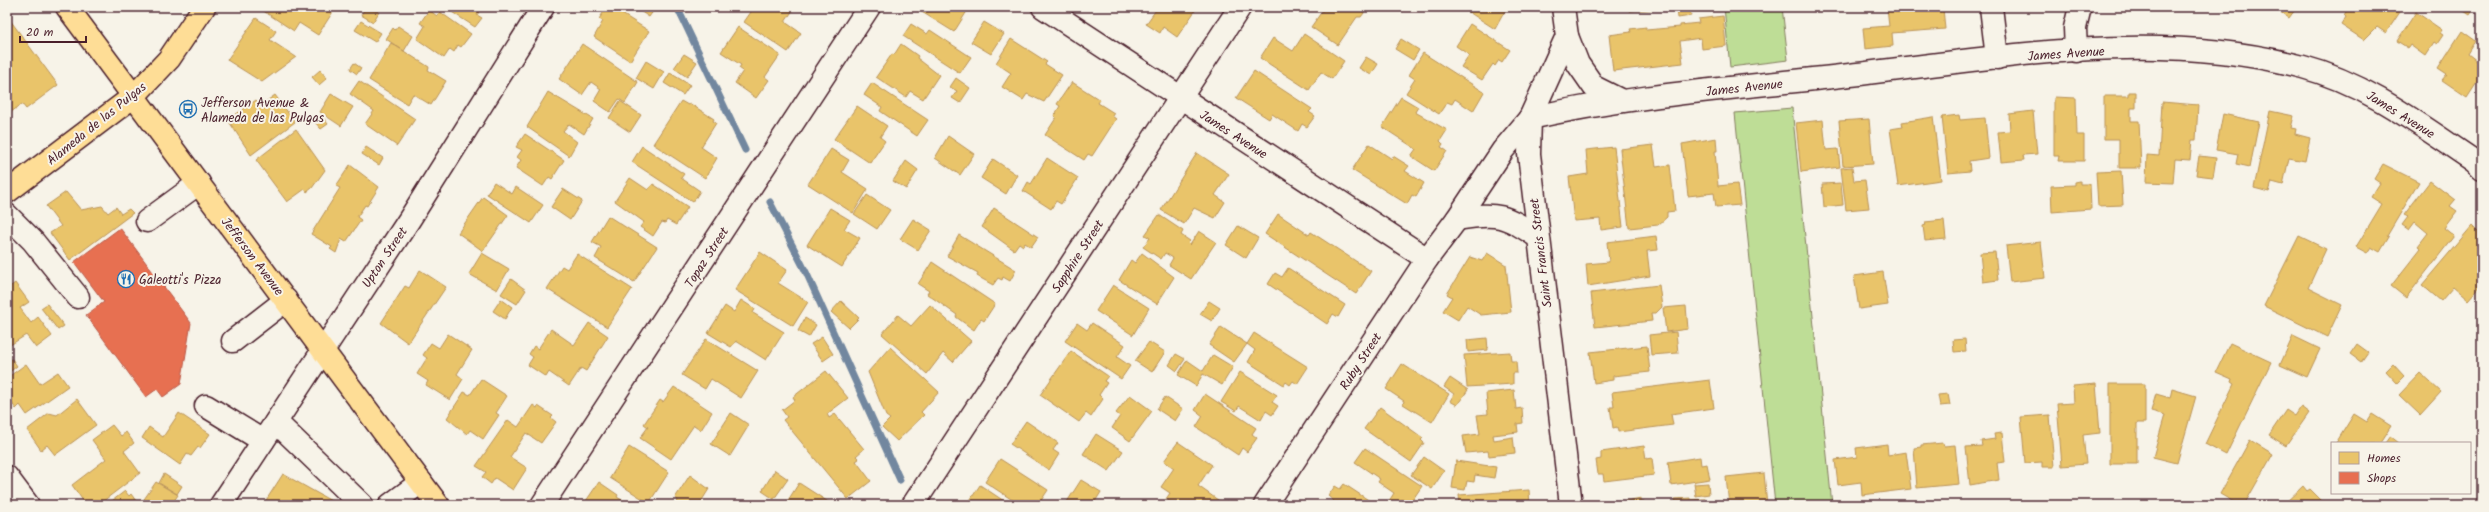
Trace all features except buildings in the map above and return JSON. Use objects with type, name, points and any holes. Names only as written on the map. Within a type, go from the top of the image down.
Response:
[{"type":"main road","name":"Jefferson Avenue","points":[[67,7],[438,505]]},
{"type":"main road","name":"Alameda de las Pulgas","points":[[7,192],[134,96],[169,59],[204,7]]},
{"type":"street","name":"Upton Street","points":[[221,505],[414,213],[543,7]]},
{"type":"street","name":"Topaz Street","points":[[542,505],[869,7]]},
{"type":"street","name":"James Avenue","points":[[1042,7],[1427,259]]},
{"type":"street","name":"Sapphire Street","points":[[913,505],[1240,7]]},
{"type":"street","points":[[1563,7],[1567,36],[1578,64],[1594,87],[1622,101]]},
{"type":"street","points":[[1991,7],[1997,58]]},
{"type":"street","points":[[2076,51],[2075,28],[2080,7]]},
{"type":"street","name":"Saint Francis Street","points":[[1567,36],[1530,118],[1529,154],[1571,505]]},
{"type":"street","name":"James Avenue","points":[[1530,118],[1622,101],[1997,58],[2076,51],[2159,47],[2254,56],[2305,67],[2377,96],[2474,161],[2482,169]]},
{"type":"street","name":"Ruby Street","points":[[1266,505],[1427,259],[1457,219],[1503,150],[1530,118]]},
{"type":"street","points":[[147,221],[198,183]]},
{"type":"street","points":[[7,215],[33,241],[78,297]]},
{"type":"street","points":[[1457,219],[1498,215],[1516,223],[1538,237]]},
{"type":"street","points":[[233,341],[286,300]]},
{"type":"street","points":[[206,406],[263,441]]},
{"type":"street","points":[[276,422],[362,505]]},
{"type":"street","points":[[7,477],[28,505]]},
{"type":"street","points":[[390,505],[421,482]]},
{"type":"green space","points":[[1724,7],[1782,7],[1788,60],[1730,67]]},
{"type":"green space","points":[[1792,108],[1832,505],[1775,505],[1735,113]]},
{"type":"waterway","points":[[677,7],[745,150]]},
{"type":"waterway","points":[[770,202],[806,272],[900,480]]},
{"type":"place","name":"Jefferson Avenue & Alameda de las Pulgas","points":[[188,109]]},
{"type":"place","name":"Galeotti's Pizza","points":[[126,279]]}]
